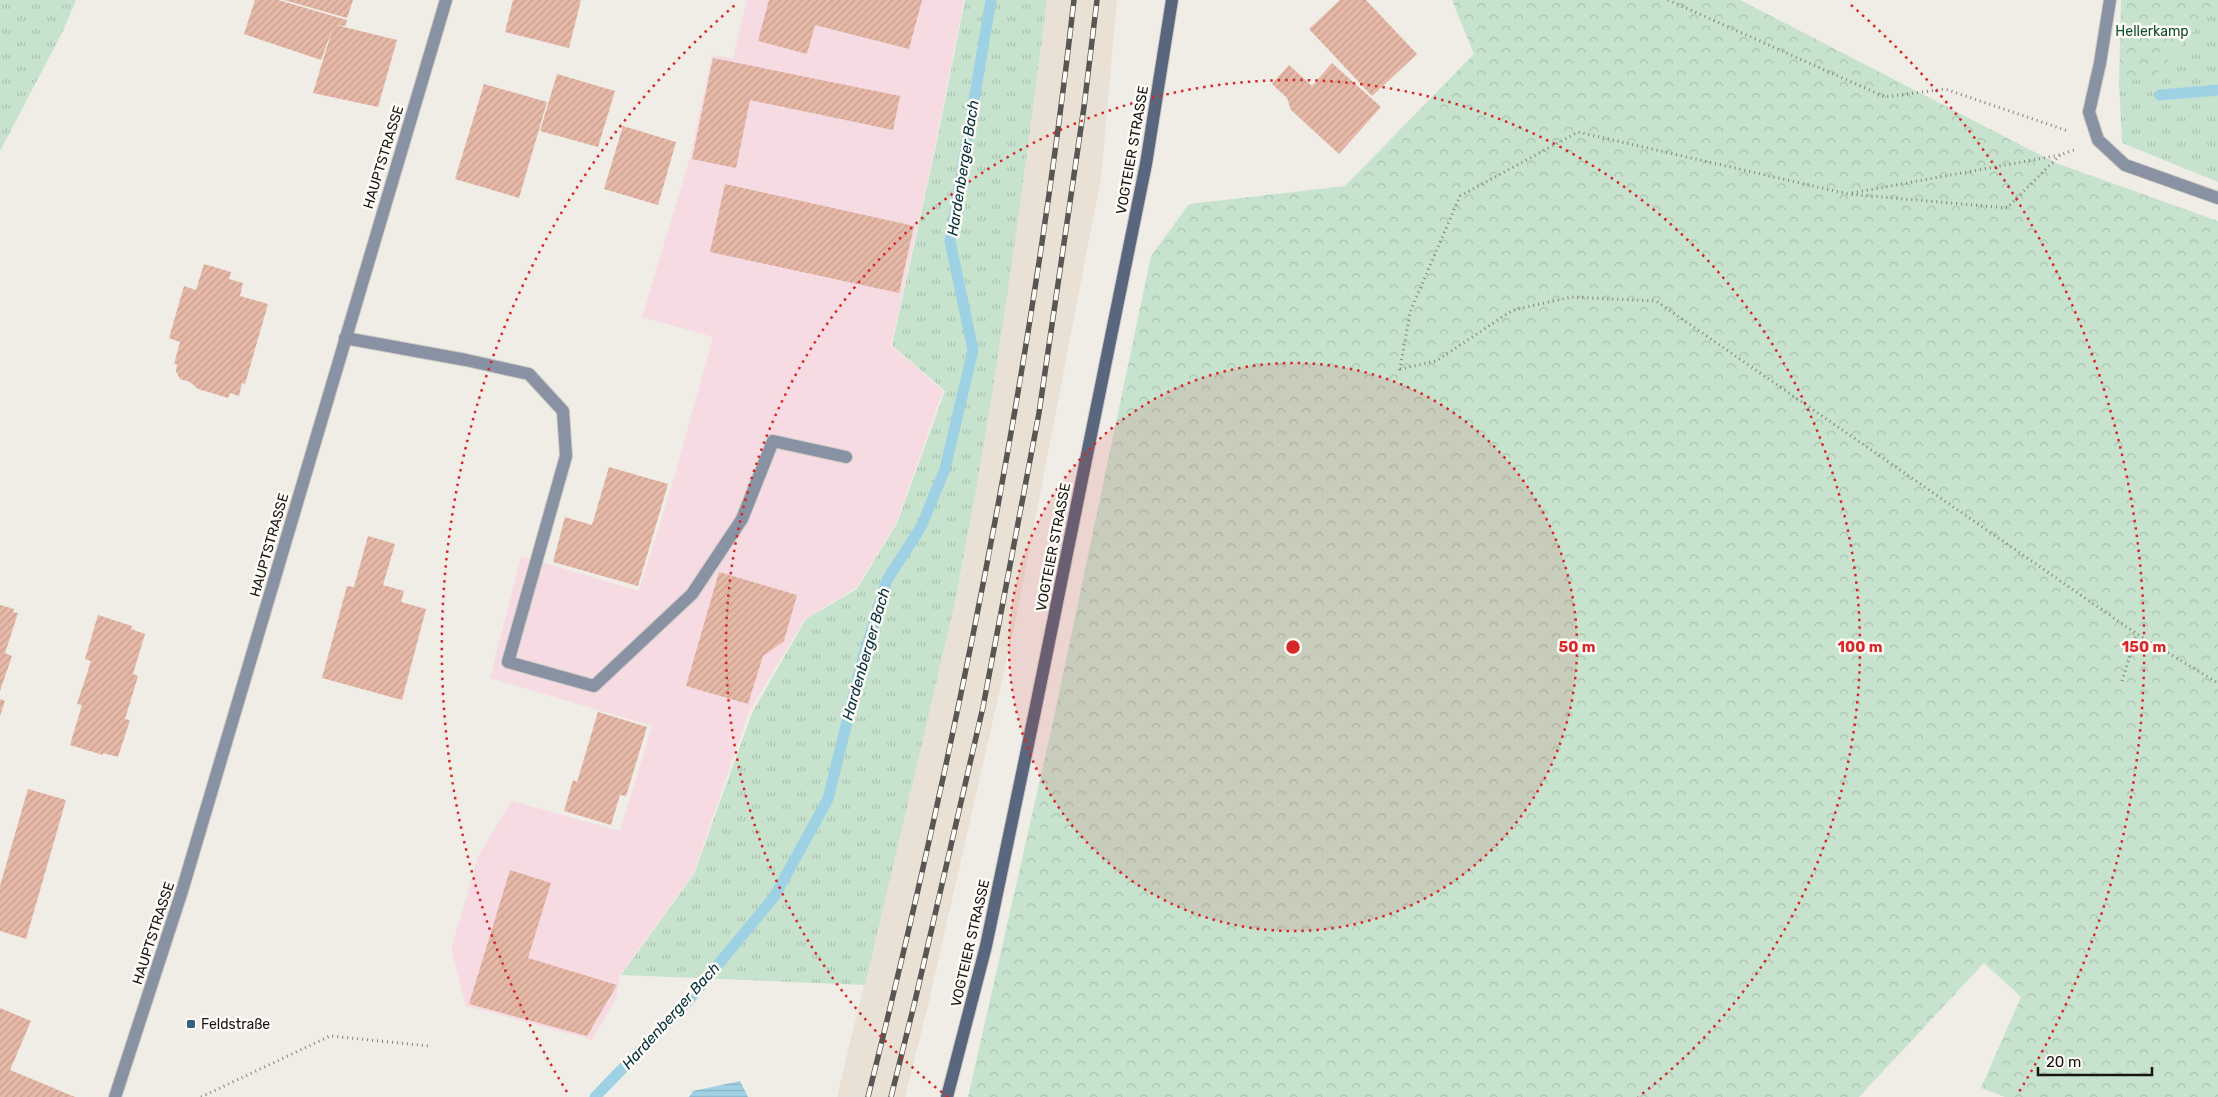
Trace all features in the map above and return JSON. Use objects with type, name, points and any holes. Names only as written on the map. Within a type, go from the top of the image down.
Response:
[{"type":"main road","name":"VOGTEIER STRASSE","points":[[947,1097],[986,946],[1035,711],[1146,164],[1172,0]]},
{"type":"street","name":"HAUPTSTRASSE","points":[[115,1097],[182,891],[446,0]]},
{"type":"street","points":[[2110,0],[2100,63],[2089,112],[2098,140],[2125,165],[2218,198]]},
{"type":"street","points":[[345,338],[466,360],[529,374],[563,411],[566,456],[508,662],[594,686],[692,594],[742,519],[772,441],[846,457]]},
{"type":"path","points":[[1668,0],[1885,97],[1945,89],[2098,140]]},
{"type":"path","points":[[2060,155],[2007,208],[1848,194],[1578,132],[1460,196],[1410,312],[1400,369],[1436,361],[1513,310],[1572,297],[1656,301],[2137,634],[2218,683]]},
{"type":"path","points":[[1848,194],[2060,155],[2098,140]]},
{"type":"path","points":[[2122,681],[2137,634]]},
{"type":"path","points":[[201,1097],[330,1036],[429,1046]]},
{"type":"shaded area","points":[[747,0],[964,0],[936,142],[891,345],[943,391],[896,523],[857,587],[804,620],[749,712],[693,874],[620,975],[616,999],[592,1040],[466,1006],[451,949],[478,856],[512,801],[620,831],[652,726],[490,678],[521,556],[639,591],[675,475],[713,337],[642,317],[690,158],[712,55],[733,58]]},
{"type":"shaded area","points":[[1047,0],[1117,0],[1101,178],[1016,619],[929,1001],[905,1097],[837,1097],[954,607],[966,547],[1027,155]]},
{"type":"green space","points":[[0,0],[76,0],[63,31],[0,151]]},
{"type":"green space","points":[[965,0],[1047,0],[1006,304],[968,532],[954,607],[865,985],[621,975],[694,874],[752,713],[806,619],[857,589],[897,523],[945,391],[892,345],[937,141]]},
{"type":"green space","points":[[1452,0],[1740,0],[2056,163],[2218,221],[2218,1097],[2005,1097],[1981,1088],[2021,997],[1984,963],[1859,1097],[968,1097],[1053,722],[1151,256],[1189,204],[1345,186],[1474,54]]},
{"type":"green space","name":"Hellerkamp","points":[[2121,0],[2218,0],[2218,3],[2154,77],[2119,83]]},
{"type":"green space","points":[[2218,0],[2218,182],[2122,143],[2119,83],[2138,35]]},
{"type":"water","points":[[740,1081],[748,1097],[689,1097],[693,1091]]},
{"type":"building","points":[[255,0],[278,0],[347,20],[345,26],[336,25],[397,40],[378,107],[313,93],[333,27],[321,60],[244,34]]},
{"type":"building","points":[[284,0],[353,0],[347,18]]},
{"type":"building","points":[[513,0],[581,0],[569,48],[505,32]]},
{"type":"building","points":[[769,0],[922,0],[909,49],[815,25],[807,54],[758,41]]},
{"type":"building","points":[[1340,0],[1366,0],[1417,54],[1372,96],[1309,29]]},
{"type":"building","points":[[713,58],[900,96],[893,130],[750,100],[736,168],[692,159]]},
{"type":"building","points":[[1332,63],[1381,107],[1339,154],[1291,110],[1287,98],[1272,84],[1289,65],[1312,86]]},
{"type":"building","points":[[557,74],[615,91],[598,147],[540,131]]},
{"type":"building","points":[[484,84],[547,102],[519,198],[455,179]]},
{"type":"building","points":[[623,126],[676,142],[658,205],[604,189]]},
{"type":"building","points":[[725,184],[914,226],[899,293],[710,252]]},
{"type":"building","points":[[204,264],[231,272],[229,279],[243,283],[240,296],[268,304],[245,384],[242,383],[239,396],[230,393],[228,398],[198,389],[190,382],[180,379],[176,371],[177,364],[174,364],[180,342],[169,338],[184,286],[196,290]]},
{"type":"building","points":[[609,467],[668,484],[638,586],[553,562],[565,517],[592,525]]},
{"type":"building","points":[[368,536],[395,544],[383,585],[404,591],[401,602],[426,609],[402,700],[322,678],[347,586],[354,587]]},
{"type":"building","points":[[719,572],[797,595],[784,641],[763,656],[748,704],[686,686]]},
{"type":"building","points":[[0,605],[14,609],[13,612],[18,613],[5,653],[12,656],[0,691]]},
{"type":"building","points":[[98,615],[132,626],[131,629],[145,634],[133,674],[138,676],[125,719],[130,720],[118,757],[103,753],[103,755],[70,745],[82,705],[77,704],[91,661],[85,659]]},
{"type":"building","points":[[0,699],[5,701],[0,716]]},
{"type":"building","points":[[598,712],[647,727],[626,796],[620,795],[611,825],[564,811],[573,780],[577,782]]},
{"type":"building","points":[[28,789],[66,800],[26,939],[0,931],[0,886]]},
{"type":"building","points":[[510,870],[551,883],[528,958],[617,985],[587,1036],[469,1004]]},
{"type":"building","points":[[0,1008],[31,1021],[10,1070],[75,1097],[0,1097]]},
{"type":"waterway","name":"Hardenberger Bach","points":[[595,1097],[688,1001],[774,897],[828,799],[862,661],[887,580],[921,527],[945,469],[973,350],[950,241],[991,0]]},
{"type":"waterway","points":[[2160,95],[2218,90]]},
{"type":"railway","points":[[868,1097],[933,825],[989,552],[1037,277],[1057,139],[1074,0]]},
{"type":"railway","points":[[891,1097],[983,707],[1039,413],[1084,107],[1097,0]]},
{"type":"place","name":"Feldstraße","points":[[191,1024]]}]
